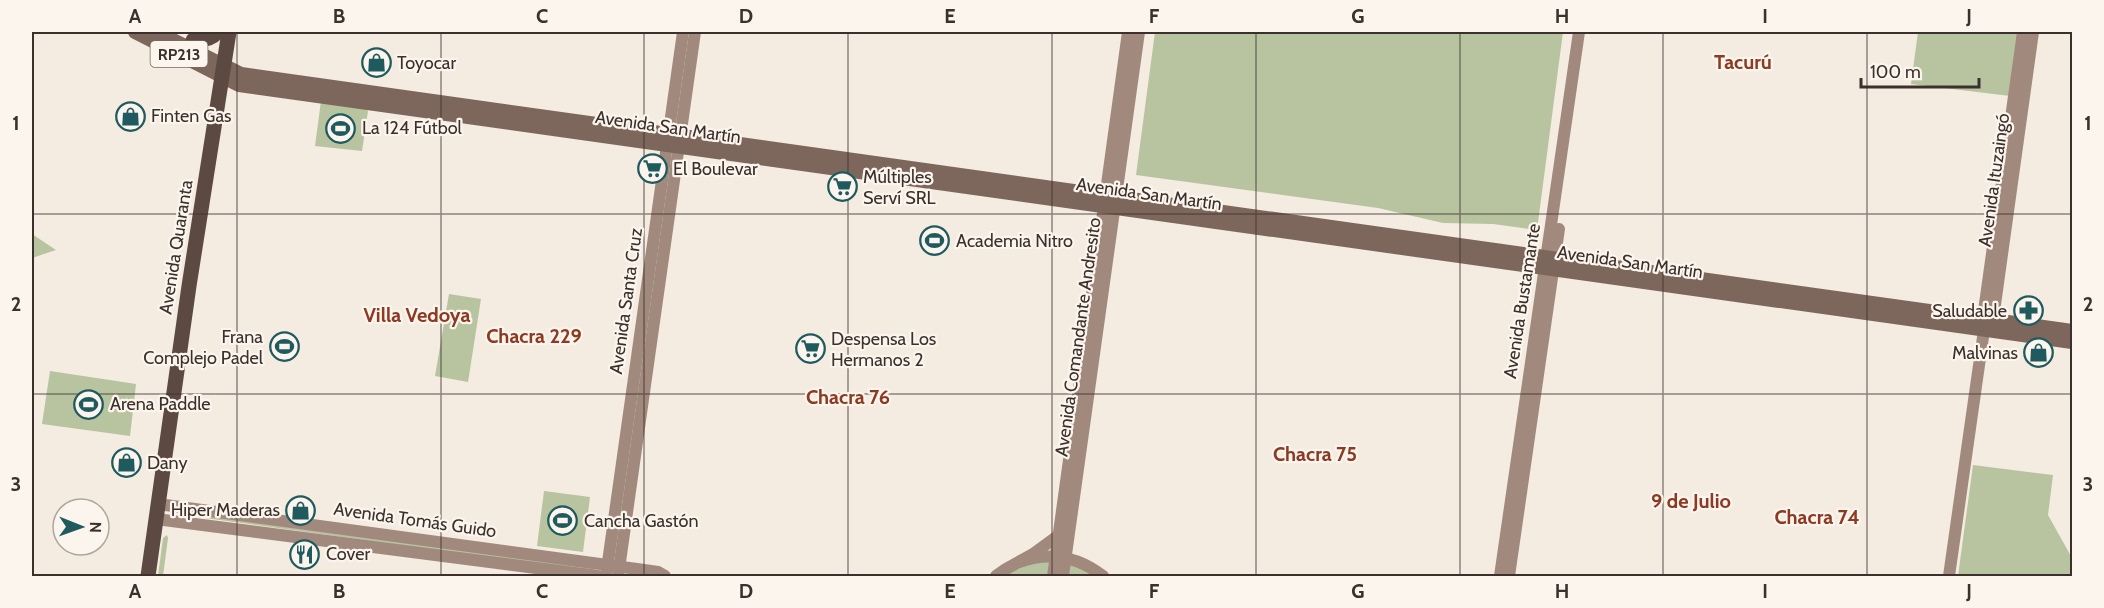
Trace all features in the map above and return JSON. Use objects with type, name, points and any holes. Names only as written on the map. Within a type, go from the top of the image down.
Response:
[{"type":"highway","points":[[193,40],[213,37],[218,32]]},
{"type":"highway","name":"Avenida Quaranta","points":[[148,576],[229,32]]},
{"type":"main road","name":"RP213","points":[[135,32],[223,71]]},
{"type":"main road","name":"RP213","points":[[157,32],[223,71]]},
{"type":"main road","name":"Avenida Santa Cruz","points":[[674,140],[683,32]]},
{"type":"main road","name":"Avenida Santa Cruz","points":[[613,571],[674,140],[695,32]]},
{"type":"main road","name":"Avenida Comandante Andresito","points":[[1053,576],[1061,556],[1064,536],[1110,201],[1128,32]]},
{"type":"main road","name":"Avenida Comandante Andresito","points":[[1110,201],[1139,32]]},
{"type":"main road","name":"Avenida Bustamante","points":[[1509,576],[1579,32]]},
{"type":"main road","name":"Avenida Bustamante","points":[[1500,576],[1587,32]]},
{"type":"main road","name":"Avenida Ituzaingó","points":[[1987,322],[2023,32]]},
{"type":"main road","name":"Avenida Ituzaingó","points":[[1949,576],[2033,32]]},
{"type":"main road","name":"Avenida San Martín","points":[[223,71],[239,85],[674,140],[1550,263],[1987,322],[2073,331]]},
{"type":"main road","name":"Avenida San Martín","points":[[1987,322],[2073,342]]},
{"type":"main road","name":"Avenida Tomás Guido","points":[[157,511],[613,571],[658,572],[665,576]]},
{"type":"main road","name":"Avenida Tomás Guido","points":[[157,511],[598,576]]},
{"type":"main road","points":[[996,576],[1064,536],[1103,576]]},
{"type":"main road","name":"Avenida Comandante Andresito","points":[[1061,556],[1063,576]]},
{"type":"main road","points":[[1019,562],[1037,557],[1061,556],[1092,567],[1103,576]]},
{"type":"green space","points":[[1155,32],[1563,32],[1537,230],[1493,224],[1443,223],[1378,208],[1136,175]]},
{"type":"green space","points":[[1918,32],[2019,32],[2010,96],[1911,84]]},
{"type":"green space","name":"La 124 Fútbol","points":[[321,101],[362,105],[368,111],[362,151],[315,146]]},
{"type":"green space","points":[[32,234],[56,250],[32,258]]},
{"type":"green space","points":[[449,294],[481,299],[468,382],[435,376]]},
{"type":"green space","name":"Arena Paddle","points":[[50,371],[136,384],[130,436],[42,424]]},
{"type":"green space","points":[[1973,465],[2053,475],[2048,515],[2072,558],[2072,576],[1958,576]]},
{"type":"green space","name":"Cancha Gastón","points":[[544,491],[590,497],[583,552],[537,546]]},
{"type":"green space","points":[[199,511],[595,566],[594,572],[198,517]]},
{"type":"green space","points":[[167,535],[163,576],[158,576],[163,538]]},
{"type":"green space","points":[[1041,560],[1076,566],[1095,576],[1005,576],[1017,568]]},
{"type":"place","name":"Toyocar","points":[[376,63]]},
{"type":"place","name":"Finten Gas","points":[[130,116]]},
{"type":"place","name":"La 124 Fútbol","points":[[341,128]]},
{"type":"place","name":"El Boulevar","points":[[652,169]]},
{"type":"place","name":"Múltiples Serví SRL","points":[[842,187]]},
{"type":"place","name":"Academia Nitro","points":[[935,241]]},
{"type":"place","name":"Saludable","points":[[2028,311]]},
{"type":"place","name":"Frana Complejo Padel","points":[[284,347]]},
{"type":"place","name":"Despensa Los Hermanos 2","points":[[810,349]]},
{"type":"place","name":"Malvinas","points":[[2039,353]]},
{"type":"place","name":"Arena Paddle","points":[[89,404]]},
{"type":"place","name":"Dany","points":[[126,463]]},
{"type":"place","name":"Hiper Maderas","points":[[301,510]]},
{"type":"place","name":"Cancha Gastón","points":[[563,521]]},
{"type":"place","name":"Cover","points":[[305,554]]},
{"type":"district","name":"Tacurú","points":[[1743,62]]},
{"type":"district","name":"Villa Vedoya","points":[[417,315]]},
{"type":"district","name":"Chacra 229","points":[[534,336]]},
{"type":"district","name":"Chacra 76","points":[[848,397]]},
{"type":"district","name":"Chacra 75","points":[[1315,454]]},
{"type":"district","name":"9 de Julio","points":[[1691,501]]},
{"type":"district","name":"Chacra 74","points":[[1817,517]]}]
